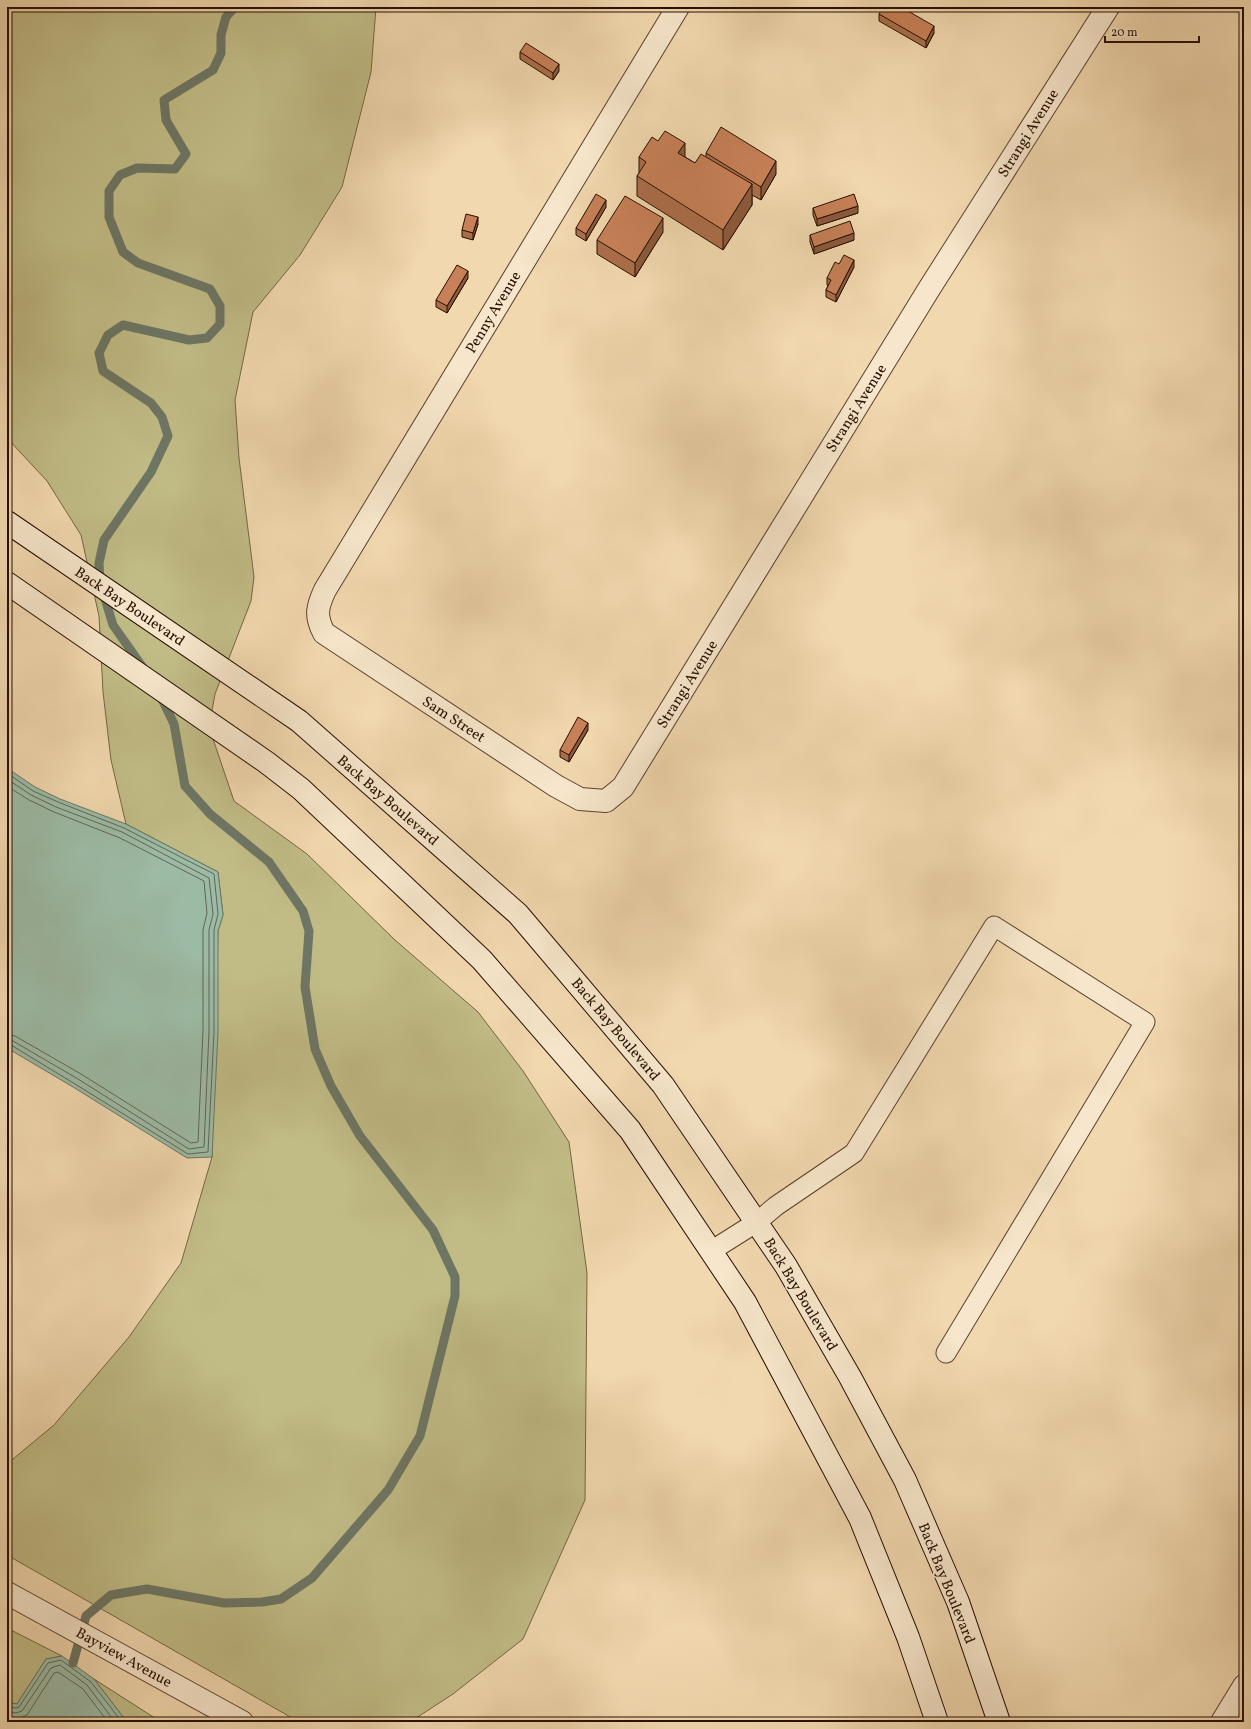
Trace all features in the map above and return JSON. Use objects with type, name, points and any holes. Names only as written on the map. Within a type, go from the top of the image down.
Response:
[{"type":"main road","name":"Penny Avenue","points":[[318,621],[319,602],[325,590],[678,7]]},
{"type":"main road","name":"Strangi Avenue","points":[[600,801],[606,801],[623,787],[925,296],[1108,7]]},
{"type":"main road","name":"Back Bay Boulevard","points":[[7,522],[299,721],[518,914],[663,1085],[790,1272],[850,1377],[905,1480],[958,1602],[999,1722]]},
{"type":"main road","points":[[7,583],[266,762],[301,789],[482,960],[630,1130],[745,1302],[860,1518],[908,1637],[937,1722]]},
{"type":"main road","name":"Sam Street","points":[[318,621],[324,633],[556,786],[580,799],[600,801]]},
{"type":"main road","name":"Bayview Avenue","points":[[7,1593],[242,1722]]},
{"type":"main road","points":[[1222,1722],[1244,1686]]},
{"type":"lane","points":[[711,1252],[757,1222],[776,1206],[854,1153],[994,926],[1145,1022],[946,1353]]},
{"type":"shaded area","points":[[7,7],[376,7],[371,72],[342,187],[300,255],[253,312],[235,400],[239,458],[254,577],[251,601],[215,694],[209,727],[234,801],[307,854],[395,940],[478,1012],[523,1071],[569,1142],[587,1273],[585,1500],[523,1639],[453,1694],[410,1722],[299,1722],[7,1555],[7,1464],[54,1425],[129,1337],[181,1263],[212,1157],[218,931],[223,915],[218,872],[126,824],[111,760],[103,692],[99,616],[81,535],[47,481],[7,438]]},
{"type":"shaded area","points":[[7,1628],[62,1656],[46,1659],[17,1704],[7,1702]]},
{"type":"shaded area","points":[[94,1679],[161,1722],[127,1722]]},
{"type":"water","points":[[7,768],[35,787],[60,799],[126,824],[218,872],[223,915],[218,931],[218,1032],[212,1157],[187,1158],[7,1048]]},
{"type":"water","points":[[62,1656],[94,1679],[127,1722],[7,1722],[7,1702],[17,1704],[46,1659]]},
{"type":"building","points":[[883,7],[901,7],[934,26],[926,41],[879,14]]},
{"type":"building","points":[[526,43],[559,64],[553,73],[520,52]]},
{"type":"building","points":[[721,127],[776,161],[761,187],[706,153]]},
{"type":"building","points":[[665,131],[685,143],[678,153],[695,163],[701,154],[752,184],[723,230],[637,176],[646,162],[639,157],[652,137],[658,141]]},
{"type":"building","points":[[596,194],[606,200],[586,234],[576,228]]},
{"type":"building","points":[[854,194],[858,206],[817,219],[813,208]]},
{"type":"building","points":[[625,196],[663,218],[635,263],[597,240]]},
{"type":"building","points":[[466,214],[478,217],[473,233],[462,230]]},
{"type":"building","points":[[850,221],[854,233],[814,247],[810,235]]},
{"type":"building","points":[[844,255],[854,260],[836,295],[826,290],[831,280],[827,278],[835,262],[839,264]]},
{"type":"building","points":[[457,265],[468,271],[447,306],[436,300]]},
{"type":"building","points":[[578,717],[588,723],[569,755],[560,750]]},
{"type":"waterway","points":[[144,669],[113,625],[100,582],[99,563],[104,540],[151,472],[168,436],[162,417],[151,403],[103,371],[99,353],[108,335],[123,325],[189,340],[207,338],[220,324],[220,306],[210,289],[138,263],[123,252],[109,217],[109,191],[120,175],[137,168],[175,169],[186,154],[166,120],[164,100],[213,70],[221,53],[221,35],[226,17],[235,7]]},
{"type":"waterway","points":[[73,1663],[86,1616],[111,1595],[147,1589],[224,1603],[262,1602],[281,1599],[312,1578],[388,1490],[420,1436],[455,1296],[455,1277],[433,1230],[360,1136],[331,1086],[315,1049],[305,987],[309,931],[303,911],[269,862],[210,814],[185,786],[174,724],[160,695]]}]
